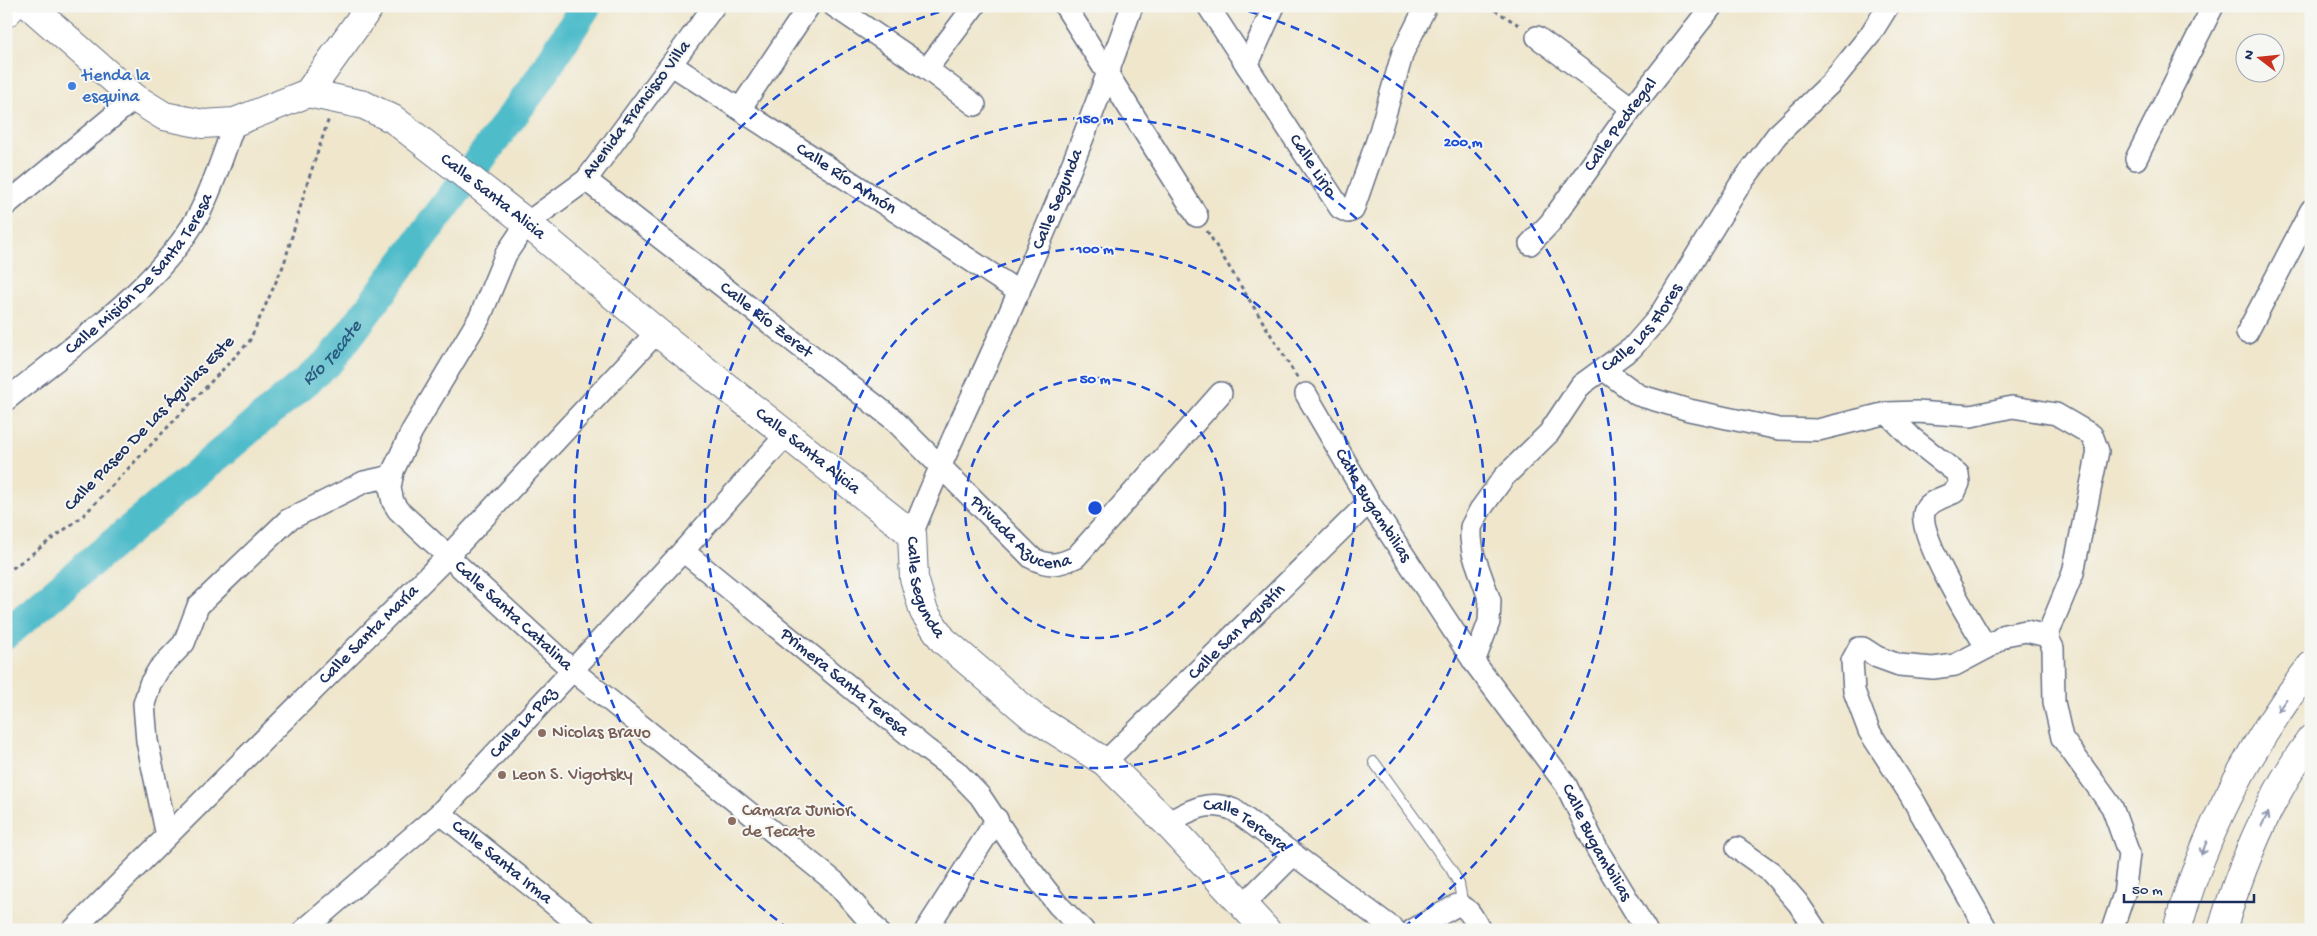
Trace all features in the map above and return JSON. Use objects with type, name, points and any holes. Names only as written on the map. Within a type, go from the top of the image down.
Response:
[{"type":"main road","points":[[6,13],[13,6]]},
{"type":"main road","name":"Calle Santa Alicia","points":[[30,6],[135,98],[164,116],[185,122],[203,124],[235,122],[308,94],[364,105],[393,119],[527,223],[657,332],[912,534]]},
{"type":"main road","points":[[308,94],[370,6]]},
{"type":"main road","name":"Calle Segunda","points":[[912,534],[914,578],[924,612],[943,640],[1032,716],[1105,762],[1167,823],[1266,930]]},
{"type":"main road","points":[[2177,930],[2201,854],[2232,787],[2276,713],[2311,666]]},
{"type":"main road","points":[[2222,930],[2242,869],[2262,825],[2285,780],[2311,738]]},
{"type":"street","name":"Avenida Francisco Villa","points":[[527,223],[586,180],[714,6]]},
{"type":"street","points":[[740,109],[809,6]]},
{"type":"street","points":[[834,6],[927,69],[975,105]]},
{"type":"street","points":[[927,69],[974,6]]},
{"type":"street","points":[[1065,6],[1197,216]]},
{"type":"street","points":[[1108,76],[1132,6]]},
{"type":"street","name":"Calle Lirio","points":[[1208,6],[1340,208],[1348,212],[1353,210],[1379,135],[1403,52],[1426,6]]},
{"type":"street","points":[[1247,66],[1274,6]]},
{"type":"street","name":"Calle Pedregal","points":[[1530,244],[1550,223],[1632,108],[1712,6]]},
{"type":"street","name":"Calle Las Flores","points":[[1474,662],[1489,622],[1490,601],[1473,553],[1471,527],[1480,510],[1504,477],[1549,433],[1581,385],[1632,348],[1658,318],[1739,186],[1777,135],[1831,83],[1870,35],[1888,6]]},
{"type":"street","points":[[2136,159],[2213,6]]},
{"type":"street","points":[[1538,37],[1632,108]]},
{"type":"street","name":"Calle Río Armón","points":[[672,65],[1019,292]]},
{"type":"street","name":"Calle Segunda","points":[[912,534],[938,467],[1019,292],[1108,76]]},
{"type":"street","points":[[6,205],[135,98]]},
{"type":"street","name":"Calle Misión De Santa Teresa","points":[[6,400],[130,298],[165,260],[199,214],[235,122]]},
{"type":"street","name":"Calle Río Zeret","points":[[586,180],[892,419],[938,467]]},
{"type":"street","points":[[2247,333],[2311,210]]},
{"type":"street","name":"Calle Santa Catalina","points":[[527,223],[506,254],[480,316],[412,431],[392,476],[390,488],[393,502],[398,510],[450,555],[572,670],[835,882],[877,930]]},
{"type":"street","name":"Calle Santa María","points":[[73,930],[450,555],[657,332]]},
{"type":"street","points":[[1603,369],[1638,395],[1689,410],[1779,429],[1818,430],[1887,414],[1917,412],[1971,416],[2012,407],[2056,414],[2092,435],[2098,451],[2073,573],[2046,636]]},
{"type":"street","name":"Privada Azucena","points":[[938,467],[1032,558],[1053,566],[1076,556],[1221,393]]},
{"type":"street","name":"Calle Bugambilias","points":[[1306,394],[1369,502],[1474,662],[1566,785],[1597,849],[1646,930]]},
{"type":"street","points":[[1887,414],[1912,438],[1958,474],[1959,483],[1955,492],[1929,504],[1924,513],[1924,528],[1959,604],[1987,648]]},
{"type":"street","name":"Calle La Paz","points":[[304,930],[440,813],[683,551],[788,434]]},
{"type":"street","points":[[167,836],[147,741],[144,704],[150,684],[159,669],[184,644],[198,606],[288,520],[364,482],[392,476]]},
{"type":"street","name":"Calle San Agustín","points":[[1105,762],[1369,502]]},
{"type":"street","name":"Primera Santa Teresa","points":[[683,551],[956,772],[980,796],[1022,859],[1052,897],[1083,930]]},
{"type":"street","points":[[1986,930],[1911,796],[1869,731],[1854,691],[1852,661],[1859,648],[1863,648],[1877,657],[1899,665],[1933,668],[1955,665],[1987,648],[2005,635],[2026,631],[2046,636],[2053,648],[2054,702],[2062,738],[2112,807],[2129,854],[2124,894],[2112,930]]},
{"type":"street","name":"Calle Tercera","points":[[1167,823],[1194,809],[1209,804],[1221,804],[1234,810],[1395,930]]},
{"type":"street","name":"Calle Santa Irma","points":[[440,813],[586,930]]},
{"type":"street","points":[[926,930],[997,819]]},
{"type":"street","points":[[1737,848],[1771,872],[1798,903],[1816,930]]},
{"type":"street","name":"Calle Tercera","points":[[1242,906],[1294,854]]},
{"type":"street","points":[[1413,930],[1450,908],[1463,906],[1480,930]]},
{"type":"lane","points":[[1374,762],[1451,869],[1458,884],[1463,906]]},
{"type":"path","points":[[1488,6],[1538,37]]},
{"type":"path","name":"Calle Paseo De Las Águilas Este","points":[[6,573],[83,516],[249,342],[284,264],[307,184],[336,98]]},
{"type":"path","points":[[1197,216],[1306,394]]},
{"type":"waterway","name":"Río Tecate","points":[[6,634],[330,361],[536,84],[586,6]]},
{"type":"place","name":"tienda la esquina","points":[[72,86]]},
{"type":"place","name":"Nicolas Bravo","points":[[542,733]]},
{"type":"place","name":"Leon S. Vigotsky","points":[[502,775]]},
{"type":"place","name":"Camara Junior de Tecate","points":[[732,821]]}]
